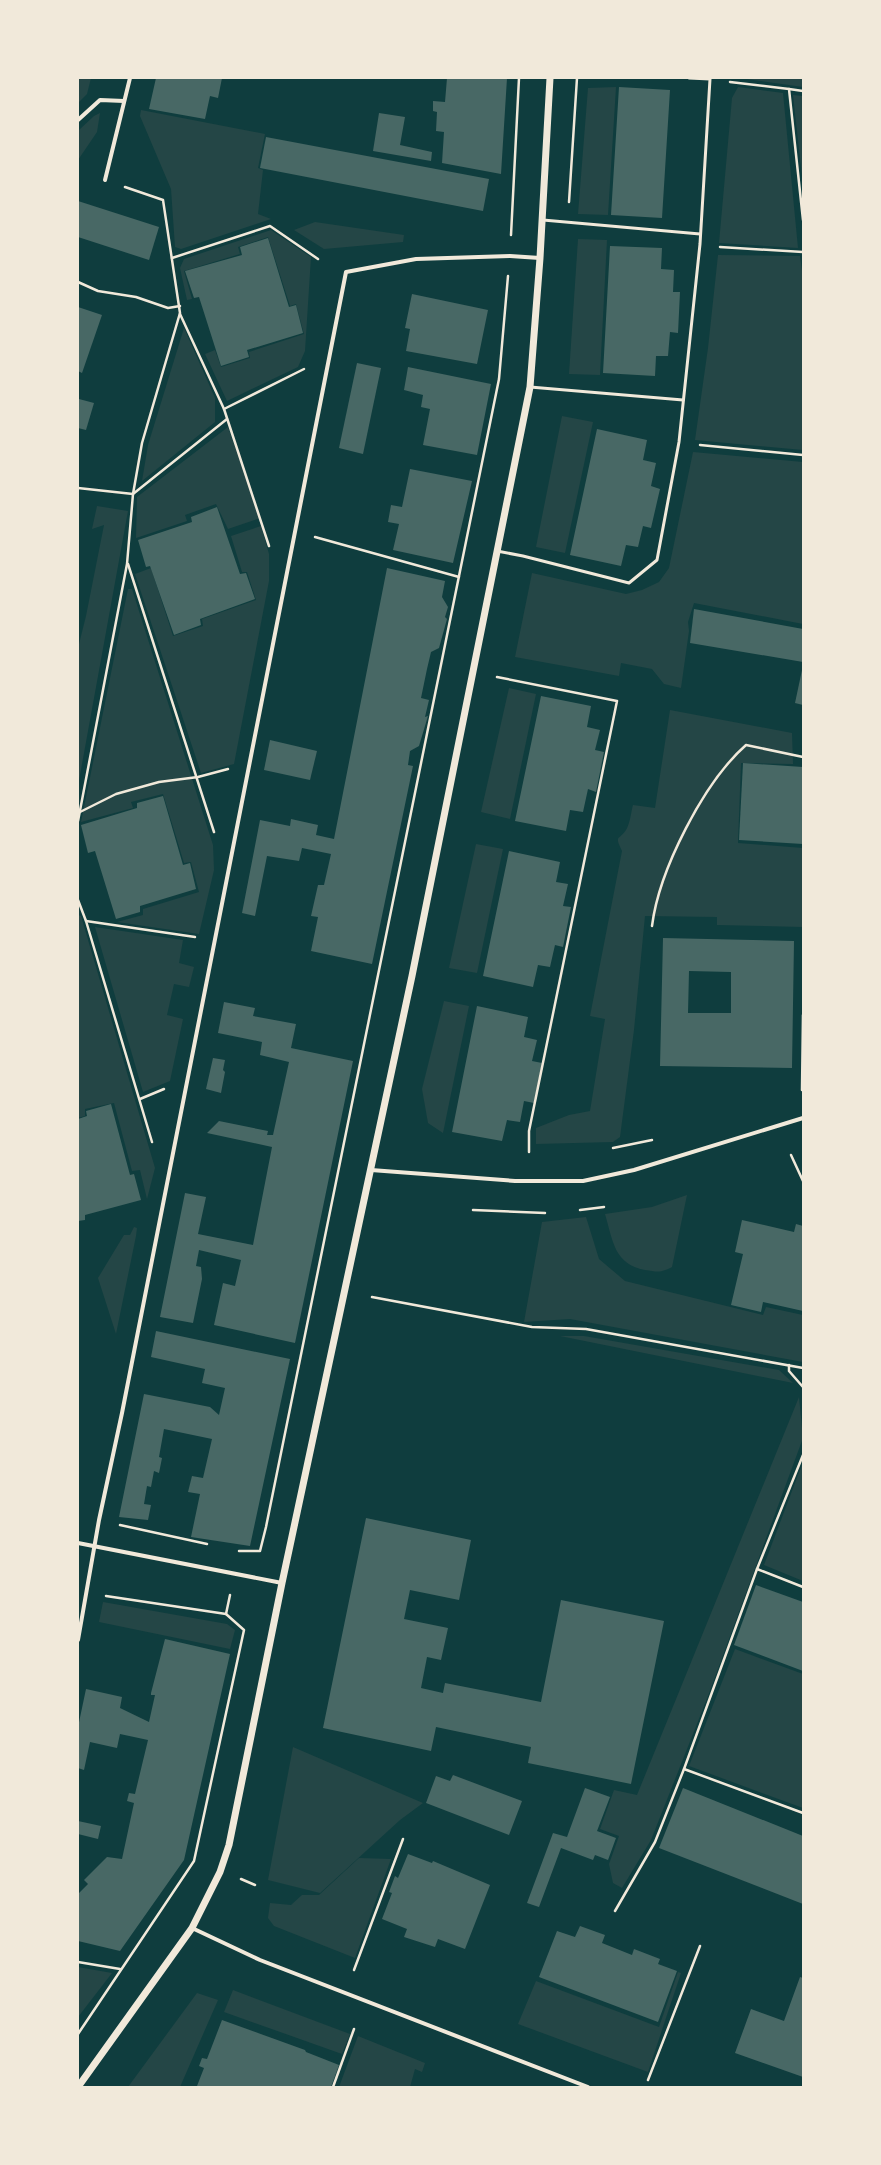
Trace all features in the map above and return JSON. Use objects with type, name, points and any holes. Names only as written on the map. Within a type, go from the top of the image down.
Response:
[{"type":"street","points":[[105,180],[130,78]]},
{"type":"street","points":[[78,2087],[192,1928],[220,1872],[229,1845],[282,1583],[371,1170],[530,387],[543,220],[550,78]]},
{"type":"street","points":[[78,120],[100,100],[124,101]]},
{"type":"street","points":[[78,1640],[99,1520],[122,1413],[346,272],[416,259],[510,256],[540,258]]},
{"type":"street","points":[[371,1170],[515,1181],[583,1181],[634,1170],[803,1118]]},
{"type":"street","points":[[78,1543],[282,1583]]},
{"type":"street","points":[[192,1928],[260,1960],[588,2087]]},
{"type":"lane","points":[[497,551],[523,556],[629,583],[657,560],[679,442],[700,234],[710,79],[689,78]]},
{"type":"lane","points":[[543,220],[700,234]]},
{"type":"lane","points":[[530,387],[683,400]]},
{"type":"path","points":[[511,240],[519,78]]},
{"type":"path","points":[[569,204],[577,78]]},
{"type":"path","points":[[710,79],[803,91]]},
{"type":"path","points":[[789,89],[803,220]]},
{"type":"path","points":[[78,821],[127,564],[133,494],[142,443],[180,314],[180,306],[162,200],[105,180]]},
{"type":"path","points":[[172,258],[270,226],[318,259]]},
{"type":"path","points":[[731,249],[803,252]]},
{"type":"path","points":[[237,1551],[260,1552],[499,379],[508,274]]},
{"type":"path","points":[[78,282],[98,291],[136,297],[168,308],[180,306]]},
{"type":"path","points":[[180,314],[224,409],[270,549]]},
{"type":"path","points":[[224,409],[307,368]]},
{"type":"path","points":[[78,488],[133,494],[227,419]]},
{"type":"path","points":[[679,442],[803,455]]},
{"type":"path","points":[[295,532],[459,577]]},
{"type":"path","points":[[127,564],[198,777],[215,837]]},
{"type":"path","points":[[497,678],[617,701],[529,1131],[529,1152]]},
{"type":"path","points":[[652,926],[655,904],[668,866],[700,805],[734,756],[746,745],[803,756]]},
{"type":"path","points":[[80,812],[116,794],[159,782],[198,777],[231,768]]},
{"type":"path","points":[[78,900],[86,921],[153,1143]]},
{"type":"path","points":[[86,921],[198,938]]},
{"type":"path","points":[[802,1090],[803,1015]]},
{"type":"path","points":[[140,1099],[170,1087]]},
{"type":"path","points":[[613,1148],[652,1140]]},
{"type":"path","points":[[791,1155],[803,1181]]},
{"type":"path","points":[[580,1210],[604,1207]]},
{"type":"path","points":[[473,1210],[545,1213]]},
{"type":"path","points":[[372,1297],[532,1327],[586,1329],[803,1368]]},
{"type":"path","points":[[789,1365],[789,1371],[803,1387]]},
{"type":"path","points":[[615,1911],[655,1842],[684,1769],[757,1569],[803,1455]]},
{"type":"path","points":[[99,1520],[214,1546]]},
{"type":"path","points":[[757,1569],[803,1587]]},
{"type":"path","points":[[78,2034],[120,1969],[194,1861],[244,1630],[226,1614],[87,1593]]},
{"type":"path","points":[[684,1769],[803,1813]]},
{"type":"path","points":[[354,1970],[403,1839]]},
{"type":"path","points":[[648,2080],[700,1946]]},
{"type":"path","points":[[78,1962],[120,1969]]},
{"type":"path","points":[[333,2087],[354,2029]]},
{"type":"shaded area","points":[[78,78],[91,78],[87,94],[78,103]]},
{"type":"shaded area","points":[[740,78],[803,78],[803,87]]},
{"type":"shaded area","points":[[616,87],[608,215],[578,214],[588,88]]},
{"type":"shaded area","points":[[738,87],[783,93],[798,248],[719,243],[732,98]]},
{"type":"shaded area","points":[[793,95],[803,96],[803,185]]},
{"type":"shaded area","points":[[141,110],[265,134],[258,168],[263,170],[258,214],[271,219],[181,249],[175,247],[171,189],[140,116]]},
{"type":"shaded area","points":[[100,113],[97,132],[78,160],[78,131],[94,116]]},
{"type":"shaded area","points":[[315,222],[404,235],[403,242],[324,249],[294,230]]},
{"type":"shaded area","points":[[271,230],[311,257],[305,351],[298,367],[227,401],[205,354],[215,350],[221,367],[250,358],[249,352],[304,334],[296,304],[290,306],[268,237],[238,247],[240,254],[184,271],[192,299],[187,300],[180,268],[184,259]]},
{"type":"shaded area","points":[[578,239],[607,240],[600,375],[569,374]]},
{"type":"shaded area","points":[[718,255],[800,256],[803,278],[803,450],[695,440],[708,348]]},
{"type":"shaded area","points":[[184,328],[215,398],[215,422],[142,481],[148,445]]},
{"type":"shaded area","points":[[562,416],[593,422],[565,553],[536,547]]},
{"type":"shaded area","points":[[228,427],[260,518],[228,529],[216,504],[185,515],[187,521],[136,538],[137,497]]},
{"type":"shaded area","points":[[693,452],[803,462],[803,624],[694,603],[688,622],[689,631],[681,688],[664,684],[652,669],[621,663],[619,676],[515,657],[532,573],[626,594],[642,590],[659,582],[669,568]]},
{"type":"shaded area","points":[[97,506],[128,511],[78,786],[78,648],[86,616],[104,525],[92,529]]},
{"type":"shaded area","points":[[261,526],[269,554],[269,581],[234,764],[201,773],[135,574],[151,568],[173,636],[203,626],[202,619],[256,600],[247,572],[242,572],[231,536]]},
{"type":"shaded area","points":[[128,589],[132,589],[213,845],[214,870],[199,934],[117,922],[143,915],[143,909],[199,892],[191,862],[184,863],[163,794],[131,802],[133,808],[81,822]]},
{"type":"shaded area","points":[[509,688],[536,694],[510,819],[481,812]]},
{"type":"shaded area","points":[[670,710],[792,733],[793,764],[741,763],[738,843],[803,848],[803,927],[717,925],[717,917],[645,916],[634,1030],[620,1137],[613,1142],[536,1144],[536,1128],[569,1115],[590,1111],[605,1019],[590,1016],[622,851],[618,838],[627,827],[633,805],[655,808]]},
{"type":"shaded area","points":[[476,844],[503,849],[477,973],[449,968]]},
{"type":"shaded area","points":[[78,915],[81,916],[155,1168],[147,1199],[140,1170],[132,1171],[114,1103],[85,1109],[85,1116],[78,1118]]},
{"type":"shaded area","points":[[95,927],[183,940],[179,963],[194,967],[189,987],[174,984],[167,1015],[183,1019],[170,1081],[143,1092]]},
{"type":"shaded area","points":[[444,1001],[469,1006],[443,1133],[428,1123],[422,1089]]},
{"type":"shaded area","points":[[687,1195],[672,1267],[659,1272],[645,1270],[627,1263],[616,1250],[605,1214],[652,1207]]},
{"type":"shaded area","points":[[586,1217],[599,1259],[625,1281],[763,1315],[766,1307],[803,1315],[803,1362],[570,1319],[524,1322],[542,1222]]},
{"type":"shaded area","points":[[134,1227],[137,1228],[136,1236],[116,1334],[98,1278],[124,1235],[130,1235]]},
{"type":"shaded area","points":[[560,1336],[584,1336],[779,1370],[793,1383]]},
{"type":"shaded area","points":[[799,1397],[803,1438],[708,1696],[651,1840],[622,1888],[613,1883],[609,1864],[619,1836],[600,1829],[614,1790],[637,1795]]},
{"type":"shaded area","points":[[803,1462],[803,1581],[764,1565]]},
{"type":"shaded area","points":[[103,1602],[227,1624],[235,1630],[230,1649],[99,1622]]},
{"type":"shaded area","points":[[735,1649],[803,1674],[803,1808],[689,1766]]},
{"type":"shaded area","points":[[293,1747],[423,1803],[400,1820],[320,1893],[268,1880]]},
{"type":"shaded area","points":[[359,1858],[391,1859],[355,1958],[274,1926],[268,1918],[270,1903],[291,1905],[302,1895],[319,1895]]},
{"type":"shaded area","points":[[78,1967],[112,1973],[78,2017]]},
{"type":"shaded area","points":[[678,1972],[681,1973],[648,2072],[518,2024],[536,1981],[659,2027]]},
{"type":"shaded area","points":[[233,1990],[350,2034],[342,2054],[224,2012]]},
{"type":"shaded area","points":[[197,1993],[218,2000],[180,2087],[128,2087]]},
{"type":"shaded area","points":[[358,2036],[425,2063],[422,2072],[415,2069],[410,2087],[339,2087]]},
{"type":"building","points":[[156,78],[222,78],[218,98],[210,96],[205,119],[149,109]]},
{"type":"building","points":[[447,78],[507,78],[501,174],[442,163],[444,132],[436,131],[437,112],[433,111],[433,101],[445,102]]},
{"type":"building","points":[[619,87],[670,90],[662,218],[611,215]]},
{"type":"building","points":[[379,113],[405,117],[400,145],[432,152],[431,161],[373,151]]},
{"type":"building","points":[[266,137],[489,179],[483,211],[260,168]]},
{"type":"building","points":[[78,201],[159,227],[149,260],[78,237]]},
{"type":"building","points":[[268,238],[289,307],[296,305],[303,333],[247,350],[249,357],[221,366],[199,297],[194,298],[185,271],[242,255],[240,247]]},
{"type":"building","points":[[610,246],[662,248],[661,269],[674,270],[673,292],[680,292],[678,333],[670,332],[668,356],[656,356],[655,376],[603,373]]},
{"type":"building","points":[[412,294],[488,310],[477,364],[406,351],[410,329],[405,328]]},
{"type":"building","points":[[78,307],[102,315],[82,373],[78,371]]},
{"type":"building","points":[[357,363],[381,368],[363,454],[339,448]]},
{"type":"building","points":[[408,367],[491,384],[477,455],[423,445],[430,409],[421,407],[423,395],[404,390]]},
{"type":"building","points":[[79,399],[94,403],[86,430],[78,428]]},
{"type":"building","points":[[597,429],[647,440],[643,460],[656,463],[651,486],[660,489],[651,528],[643,526],[638,547],[626,545],[621,566],[570,555]]},
{"type":"building","points":[[410,469],[472,481],[453,563],[393,550],[399,524],[388,522],[391,505],[402,507]]},
{"type":"building","points":[[217,507],[240,574],[246,573],[255,599],[200,619],[201,625],[174,635],[150,566],[146,567],[138,540],[192,522],[191,517]]},
{"type":"building","points":[[387,568],[445,581],[442,597],[448,607],[445,617],[447,619],[439,648],[431,652],[427,669],[421,698],[429,700],[425,717],[428,716],[419,746],[410,751],[408,765],[413,766],[372,964],[311,951],[318,917],[311,916],[318,885],[324,885],[331,854],[302,848],[299,861],[267,856],[255,916],[242,913],[260,820],[290,826],[291,819],[318,825],[316,835],[334,839]]},
{"type":"building","points":[[694,609],[803,629],[803,662],[690,643]]},
{"type":"building","points":[[803,670],[803,705],[795,703]]},
{"type":"building","points":[[541,696],[591,706],[587,727],[600,730],[595,750],[604,752],[596,792],[588,789],[583,812],[570,810],[566,831],[515,821]]},
{"type":"building","points":[[270,740],[317,751],[310,780],[264,770]]},
{"type":"building","points":[[743,763],[803,767],[803,844],[739,840]]},
{"type":"building","points":[[163,796],[183,865],[190,863],[196,889],[140,906],[140,912],[116,919],[95,851],[88,853],[81,825],[137,808],[137,803]]},
{"type":"building","points":[[509,851],[560,862],[556,882],[568,884],[563,906],[571,907],[563,947],[555,945],[550,967],[538,965],[533,987],[483,976]]},
{"type":"building","points":[[663,938],[794,941],[792,1068],[660,1066]],"holes":[[[689,971],[731,972],[731,1013],[688,1013]]]},
{"type":"building","points":[[224,1002],[255,1008],[253,1016],[296,1024],[291,1048],[353,1061],[295,1343],[214,1325],[223,1283],[235,1286],[241,1260],[199,1250],[196,1266],[201,1267],[202,1279],[193,1323],[160,1317],[185,1193],[206,1197],[198,1234],[253,1245],[272,1147],[207,1133],[219,1121],[268,1131],[267,1135],[273,1135],[289,1062],[260,1055],[262,1042],[218,1033]]},
{"type":"building","points":[[477,1006],[528,1017],[524,1037],[537,1040],[532,1061],[542,1063],[534,1103],[524,1101],[520,1122],[507,1120],[502,1141],[452,1132]]},
{"type":"building","points":[[213,1058],[225,1060],[223,1070],[225,1072],[221,1093],[206,1089]]},
{"type":"building","points":[[111,1104],[130,1175],[134,1174],[141,1200],[85,1215],[85,1220],[78,1221],[78,1119],[87,1116],[86,1111]]},
{"type":"building","points":[[742,1220],[794,1232],[796,1224],[803,1226],[803,1311],[763,1302],[761,1312],[731,1305],[743,1254],[735,1252]]},
{"type":"building","points":[[156,1331],[290,1359],[250,1546],[191,1537],[200,1494],[188,1492],[192,1476],[203,1478],[212,1439],[164,1429],[159,1457],[162,1458],[159,1473],[154,1471],[151,1487],[147,1486],[144,1504],[151,1505],[148,1520],[119,1517],[144,1394],[210,1407],[219,1415],[225,1388],[202,1383],[205,1369],[151,1357]]},
{"type":"building","points":[[366,1518],[471,1540],[459,1600],[410,1590],[404,1619],[448,1628],[441,1660],[427,1657],[421,1688],[443,1693],[445,1683],[541,1702],[561,1600],[664,1621],[631,1784],[528,1763],[531,1747],[436,1727],[431,1751],[323,1728]]},
{"type":"building","points":[[756,1585],[803,1602],[803,1671],[734,1645]]},
{"type":"building","points":[[165,1639],[230,1654],[184,1860],[120,1951],[78,1941],[78,1894],[88,1884],[84,1880],[107,1857],[122,1859],[134,1803],[127,1801],[129,1793],[135,1794],[148,1740],[120,1734],[117,1748],[90,1742],[84,1770],[78,1768],[78,1727],[86,1689],[122,1697],[120,1708],[149,1722],[155,1695],[151,1695],[151,1693]]},
{"type":"building","points":[[453,1775],[522,1801],[509,1835],[426,1803],[436,1776],[450,1781]]},
{"type":"building","points":[[585,1788],[610,1797],[597,1831],[616,1838],[608,1860],[595,1855],[593,1860],[561,1848],[539,1907],[527,1903],[553,1833],[567,1837]]},
{"type":"building","points":[[683,1788],[803,1836],[803,1904],[659,1848]]},
{"type":"building","points":[[78,1821],[101,1826],[98,1839],[78,1834]]},
{"type":"building","points":[[408,1854],[432,1863],[433,1861],[490,1885],[465,1949],[438,1939],[435,1947],[404,1937],[407,1929],[382,1919],[392,1893],[389,1892],[395,1876],[398,1878]]},
{"type":"building","points":[[580,1926],[605,1935],[602,1943],[632,1955],[634,1949],[660,1959],[658,1964],[677,1971],[658,2022],[539,1977],[557,1931],[575,1937]]},
{"type":"building","points":[[800,1977],[803,1978],[803,2077],[735,2053],[751,2009],[784,2021]]},
{"type":"building","points":[[222,2020],[305,2050],[306,2052],[339,2065],[331,2087],[197,2086],[204,2068],[199,2066],[202,2058],[207,2059]]}]
